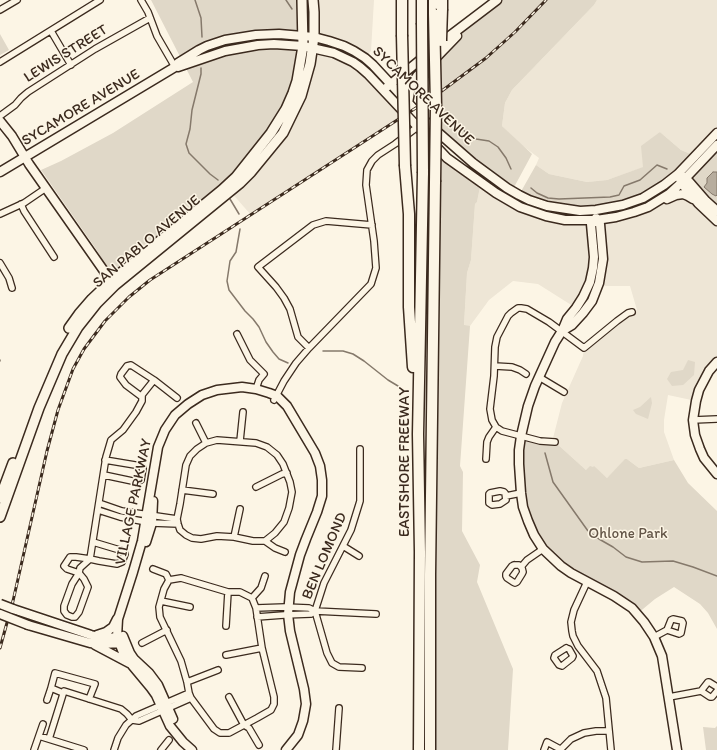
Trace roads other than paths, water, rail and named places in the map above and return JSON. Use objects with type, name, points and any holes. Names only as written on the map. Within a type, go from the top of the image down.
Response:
[{"type":"highway","points":[[402,0],[405,166],[409,214],[409,307],[418,434]]},
{"type":"highway","name":"EASTSHORE FREEWAY","points":[[419,750],[420,552],[418,434],[422,173],[422,0]]},
{"type":"highway","points":[[434,0],[439,8]]},
{"type":"highway","name":"EASTSHORE FREEWAY","points":[[430,750],[430,574],[436,106],[435,52],[442,39],[439,8]]},
{"type":"main road","name":"SAN PABLO AVENUE","points":[[0,498],[36,402],[63,339],[79,314],[92,298],[111,280],[222,190],[236,176],[272,132],[286,109],[297,81],[303,46],[302,0]]},
{"type":"main road","name":"SAN PABLO AVENUE","points":[[0,518],[40,408],[62,354],[72,335],[84,318],[115,285],[240,183],[283,133],[301,96],[308,74],[314,37],[313,0]]},
{"type":"street","points":[[0,10],[17,0]]},
{"type":"street","points":[[0,62],[100,0]]},
{"type":"street","points":[[141,0],[148,12],[157,36],[176,67]]},
{"type":"street","points":[[383,90],[497,0]]},
{"type":"street","points":[[408,103],[411,86],[417,76],[480,14]]},
{"type":"street","name":"LEWIS STREET","points":[[0,116],[15,105],[24,95],[95,49],[150,18]]},
{"type":"street","points":[[51,31],[71,65]]},
{"type":"street","name":"SYCAMORE AVENUE","points":[[0,172],[176,67],[178,64],[199,50],[231,39],[261,34],[314,37],[344,46],[354,51],[365,58],[382,74],[425,121],[473,163],[507,188],[524,198],[547,206],[580,211],[596,210],[624,205],[643,198],[678,174],[717,133]]},
{"type":"street","points":[[231,39],[232,49]]},
{"type":"street","name":"SYCAMORE AVENUE","points":[[176,67],[232,49],[258,45],[274,44],[303,46],[334,53],[353,62],[368,74],[447,158],[496,193],[520,207],[546,216],[565,220],[596,221],[616,217],[645,208],[669,194],[684,181],[717,145]]},
{"type":"street","points":[[0,121],[12,136],[25,158],[111,280]]},
{"type":"street","points":[[275,398],[296,363],[371,284],[376,268],[366,185],[367,170],[372,161],[378,155],[425,121]]},
{"type":"street","points":[[678,174],[717,211]]},
{"type":"street","points":[[684,181],[698,203]]},
{"type":"street","points":[[664,185],[659,193],[642,203],[641,207],[645,208],[676,195],[683,194],[698,203],[717,221]]},
{"type":"street","points":[[0,214],[22,204],[46,188]]},
{"type":"street","points":[[22,204],[24,211],[54,257]]},
{"type":"street","points":[[596,210],[596,221],[591,224],[594,257],[590,282],[584,296],[567,319],[562,331],[552,347],[528,406],[521,436],[519,464],[523,507],[534,535],[542,549],[571,574],[614,596],[632,608],[654,637],[662,656],[677,750]]},
{"type":"street","points":[[309,348],[298,337],[290,309],[284,298],[258,267],[313,225],[326,221],[372,225]]},
{"type":"street","points":[[0,263],[9,278],[12,288]]},
{"type":"street","points":[[555,442],[540,441],[502,431],[496,427],[492,420],[490,409],[495,366],[495,347],[497,337],[508,316],[514,310],[521,308],[527,309],[549,322],[584,348],[617,321],[628,313],[632,312]]},
{"type":"street","points":[[236,334],[250,360],[264,374],[259,380],[256,389]]},
{"type":"street","points":[[717,362],[709,371],[699,390],[694,420],[695,435],[700,449],[704,458],[717,474]]},
{"type":"street","points":[[142,396],[126,385],[120,378],[121,374],[128,366],[131,366],[154,380],[177,398]]},
{"type":"street","points":[[495,366],[512,367],[526,374]]},
{"type":"street","points":[[539,377],[564,392]]},
{"type":"street","points":[[93,542],[123,550],[125,554],[122,562],[117,564],[90,559],[76,557],[70,558],[64,566],[67,569],[79,573],[88,586],[79,612],[75,617],[72,617],[67,615],[64,611],[64,606],[72,584],[79,573],[80,568],[90,559],[106,460],[111,440],[124,430],[142,401],[142,396],[154,380]]},
{"type":"street","name":"VILLAGE PARKWAY","points":[[199,750],[186,739],[151,688],[124,655],[118,619],[149,519],[158,447],[165,430],[175,415],[202,395],[217,390],[242,388],[256,389],[275,398],[287,406],[315,453],[320,466],[322,480],[322,496],[318,512],[300,555],[286,611],[286,632],[302,704],[299,720],[294,733],[280,750]]},
{"type":"street","name":"VILLAGE PARKWAY","points":[[192,750],[183,742],[170,726],[158,685],[149,673],[134,659],[121,640],[122,619],[138,573],[163,448],[169,432],[178,418],[191,407],[204,399],[218,395],[242,392],[255,393],[275,398]]},
{"type":"street","points":[[240,441],[243,412]]},
{"type":"street","points":[[694,420],[717,419]]},
{"type":"street","points":[[196,423],[206,443]]},
{"type":"street","points":[[486,459],[487,442],[496,427]]},
{"type":"street","points":[[265,541],[275,533],[284,522],[289,508],[292,492],[287,473],[277,455],[267,447],[256,443],[240,441],[217,440],[206,443],[197,449],[190,456],[186,465],[177,522],[180,530],[192,538],[201,539],[217,536],[234,537],[253,541],[265,541],[275,548],[285,552]]},
{"type":"street","name":"BEN LOMOND","points":[[360,449],[360,501],[351,530],[324,583],[315,611],[327,653],[332,663],[339,667],[362,668]]},
{"type":"street","points":[[104,475],[137,482],[141,480],[143,468],[141,466],[106,460]]},
{"type":"street","points":[[256,487],[287,473]]},
{"type":"street","points":[[182,490],[213,494]]},
{"type":"street","points":[[506,496],[521,493]]},
{"type":"street","points":[[99,503],[149,519]]},
{"type":"street","points":[[234,537],[240,509]]},
{"type":"street","points":[[98,510],[120,517],[177,522]]},
{"type":"street","points":[[343,546],[359,556]]},
{"type":"street","points":[[520,566],[542,549]]},
{"type":"street","points":[[153,569],[166,574],[170,580]]},
{"type":"street","points":[[252,598],[261,588],[265,576]]},
{"type":"street","points":[[181,578],[228,592],[240,592],[252,598],[256,608],[262,648],[274,697],[274,704],[271,710],[228,733],[220,732],[214,729],[190,695],[180,661],[160,617],[159,607],[164,589],[170,580],[181,578]]},
{"type":"street","points":[[587,582],[574,610],[572,618],[572,631],[578,646],[597,671],[606,698],[611,750]]},
{"type":"street","points":[[226,626],[228,592]]},
{"type":"street","points":[[161,601],[190,607]]},
{"type":"street","points":[[0,604],[29,614],[101,644],[121,640]]},
{"type":"street","points":[[256,608],[311,614],[315,611],[376,614]]},
{"type":"street","points":[[257,616],[286,611]]},
{"type":"street","name":"VILLAGE PARKWAY","points":[[286,611],[306,704],[303,721],[298,735],[286,750]]},
{"type":"street","points":[[0,614],[28,625],[92,639],[98,647],[131,664]]},
{"type":"street","points":[[92,639],[112,628],[118,619]]},
{"type":"street","points":[[142,643],[167,630]]},
{"type":"street","points":[[654,637],[667,630]]},
{"type":"street","points":[[571,652],[578,646]]},
{"type":"street","points":[[226,655],[262,648]]},
{"type":"street","points":[[187,682],[218,670]]},
{"type":"street","points":[[47,700],[56,673],[95,684],[89,699]]},
{"type":"street","points":[[669,697],[701,691],[708,682],[717,687]]},
{"type":"street","points":[[51,688],[63,693],[64,691],[122,709],[132,720]]},
{"type":"street","points":[[701,691],[712,697],[717,690]]},
{"type":"street","points":[[49,739],[63,693]]},
{"type":"street","points":[[114,750],[118,738],[126,725],[136,716],[164,707],[190,695]]},
{"type":"street","points":[[229,697],[244,725],[249,728],[259,745]]},
{"type":"street","points":[[336,750],[339,708]]},
{"type":"street","points":[[34,750],[43,724]]},
{"type":"street","points":[[544,750],[547,742],[560,750],[571,739],[584,733],[609,731]]},
{"type":"street","points":[[39,736],[84,750]]},
{"type":"street","points":[[161,750],[169,740]]},
{"type":"waterway","points":[[195,0],[201,18],[202,37]]},
{"type":"waterway","points":[[286,0],[292,9]]},
{"type":"waterway","points":[[201,68],[186,144],[189,153],[218,180]]},
{"type":"waterway","points":[[453,124],[476,139],[489,141],[498,147],[506,158],[511,169]]},
{"type":"waterway","points":[[531,188],[537,193],[548,198],[610,197],[619,195],[624,186],[640,180],[657,165],[667,169]]},
{"type":"waterway","points":[[230,199],[239,214]]},
{"type":"waterway","points":[[240,229],[236,252],[230,261],[227,281],[229,290],[259,327],[266,342],[273,352],[279,359],[288,363]]},
{"type":"waterway","points":[[323,351],[343,351],[353,354],[398,386]]},
{"type":"waterway","points":[[545,453],[553,482],[588,531],[599,539],[626,557],[642,562],[673,561],[717,576]]},
{"type":"railway","points":[[0,648],[13,601],[47,451],[58,410],[73,369],[84,349],[105,321],[129,297],[150,280],[439,93],[486,58],[515,32],[546,0]]},
{"type":"park label","name":"Ohlone Park","points":[[628,534]]}]
